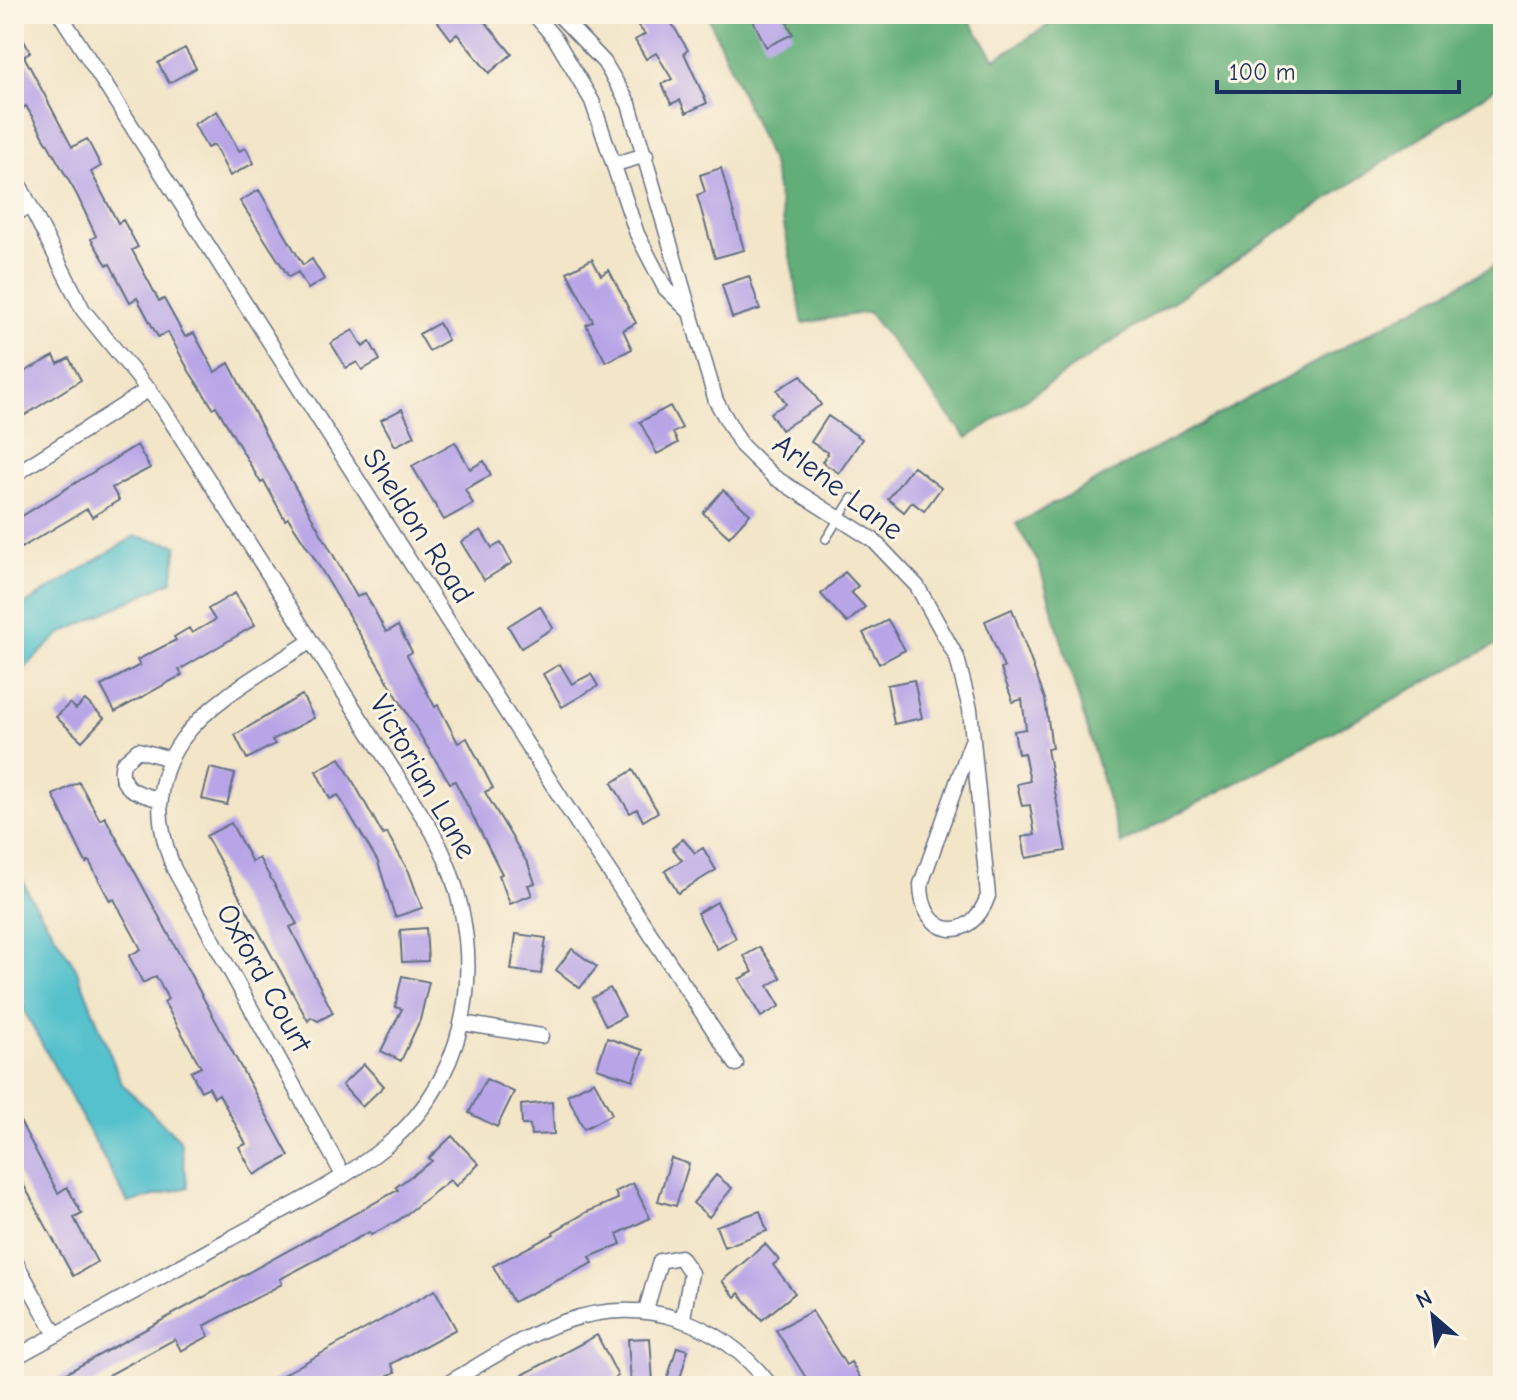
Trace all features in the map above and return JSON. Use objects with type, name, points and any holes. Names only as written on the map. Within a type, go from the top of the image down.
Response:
[{"type":"street","name":"Sheldon Road","points":[[60,14],[680,983],[736,1064]]},
{"type":"street","name":"Arlene Lane","points":[[534,14],[556,40],[592,101],[637,234],[665,288],[691,313]]},
{"type":"street","name":"Arlene Lane","points":[[558,14],[604,62],[629,104],[716,401],[742,446],[774,477],[873,540],[917,586],[957,658],[970,709],[988,896],[981,914],[965,927],[947,929],[930,920],[921,905],[921,884],[971,743]]},
{"type":"street","points":[[615,164],[646,155]]},
{"type":"street","name":"Victorian Lane","points":[[14,174],[83,310],[149,389],[432,831],[451,870],[468,937],[469,983],[462,1023],[445,1069],[420,1109],[388,1144],[343,1175],[14,1358]]},
{"type":"street","points":[[14,215],[30,205]]},
{"type":"street","points":[[14,475],[149,389]]},
{"type":"street","name":"Oxford Court","points":[[311,641],[210,707],[189,729],[171,759],[161,800],[163,835],[174,869],[343,1175]]},
{"type":"street","points":[[161,800],[127,787],[121,771],[129,755],[138,750],[171,759]]},
{"type":"street","points":[[462,1023],[541,1036]]},
{"type":"street","points":[[646,1310],[660,1261],[680,1257],[691,1273],[683,1318]]},
{"type":"street","points":[[14,1259],[56,1335]]},
{"type":"street","points":[[443,1386],[563,1322],[587,1316],[646,1310],[683,1318],[738,1351],[771,1386]]},
{"type":"lane","points":[[826,539],[852,498]]},
{"type":"green space","points":[[707,14],[965,14],[995,59],[1066,14],[1503,14],[1503,83],[967,438],[868,312],[803,323],[772,163]]},
{"type":"green space","points":[[1503,261],[1503,641],[1121,844],[1039,564],[1016,524]]},
{"type":"water","points":[[135,536],[177,545],[172,581],[60,634],[14,678],[14,611]]},
{"type":"water","points":[[14,860],[29,895],[76,968],[122,1084],[180,1140],[188,1187],[128,1203],[14,992]]},
{"type":"building","points":[[432,14],[479,14],[512,54],[489,73],[457,34],[451,39]]},
{"type":"building","points":[[628,14],[666,14],[688,50],[684,53],[707,103],[686,113],[680,100],[671,104],[662,84],[672,79],[656,53],[646,59],[635,40],[645,34]]},
{"type":"building","points":[[750,14],[783,14],[793,34],[766,47]]},
{"type":"building","points":[[14,22],[30,52],[24,56],[72,147],[87,139],[101,166],[91,172],[118,223],[123,220],[138,247],[132,250],[159,301],[164,299],[185,337],[194,333],[215,372],[229,363],[270,443],[357,597],[365,593],[386,632],[398,626],[412,652],[407,655],[435,707],[438,705],[458,743],[467,738],[493,788],[485,792],[528,864],[535,883],[528,885],[532,895],[510,904],[499,875],[502,874],[455,781],[450,783],[313,556],[288,518],[285,520],[264,481],[261,483],[216,406],[213,408],[189,371],[168,332],[158,337],[137,298],[130,302],[110,264],[107,265],[91,239],[96,236],[77,195],[26,106],[23,108],[14,91]]},
{"type":"building","points":[[185,48],[196,68],[169,83],[158,63]]},
{"type":"building","points":[[217,111],[239,151],[246,148],[254,163],[230,176],[214,145],[207,148],[194,124]]},
{"type":"building","points":[[721,168],[744,250],[715,258],[697,195],[705,192],[700,175]]},
{"type":"building","points":[[259,190],[303,265],[312,259],[324,279],[308,289],[298,272],[289,277],[240,201]]},
{"type":"building","points":[[592,259],[601,275],[609,270],[636,323],[623,330],[632,349],[606,362],[586,325],[593,321],[567,272]]},
{"type":"building","points":[[749,276],[760,309],[732,318],[722,285]]},
{"type":"building","points":[[439,323],[448,340],[429,351],[419,334]]},
{"type":"building","points":[[353,330],[363,347],[370,342],[380,360],[362,370],[357,362],[346,368],[331,343]]},
{"type":"building","points":[[54,356],[58,364],[69,358],[81,380],[14,422],[14,377]]},
{"type":"building","points":[[801,375],[821,405],[781,430],[770,413],[786,404],[777,390]]},
{"type":"building","points":[[670,406],[682,428],[673,433],[678,443],[657,454],[640,422]]},
{"type":"building","points":[[402,409],[415,436],[395,446],[381,420]]},
{"type":"building","points":[[828,416],[862,439],[839,473],[822,462],[828,453],[811,442]]},
{"type":"building","points":[[455,442],[470,469],[484,461],[491,475],[465,489],[473,504],[444,520],[412,466]]},
{"type":"building","points":[[137,445],[150,468],[112,488],[119,500],[92,517],[87,509],[14,552],[14,521]]},
{"type":"building","points":[[913,466],[941,488],[924,511],[912,502],[904,512],[888,499]]},
{"type":"building","points":[[723,490],[750,514],[729,537],[703,513]]},
{"type":"building","points":[[481,530],[492,548],[501,543],[512,563],[484,580],[461,542]]},
{"type":"building","points":[[845,572],[858,586],[851,592],[865,607],[847,623],[821,594]]},
{"type":"building","points":[[235,593],[255,625],[179,670],[182,675],[115,712],[101,686],[140,665],[137,660],[176,640],[174,637],[189,628],[192,633],[215,620],[208,609]]},
{"type":"building","points":[[540,606],[553,628],[521,648],[508,626]]},
{"type":"building","points":[[1012,609],[1045,699],[1052,748],[1047,749],[1066,851],[1026,858],[1022,837],[1035,835],[1030,805],[1022,806],[1017,784],[1030,781],[1024,753],[1018,754],[1014,731],[1026,729],[1022,699],[1013,702],[1001,669],[1004,668],[985,621]]},
{"type":"building","points":[[888,620],[905,650],[879,664],[863,633]]},
{"type":"building","points":[[560,664],[572,684],[591,674],[598,686],[562,707],[543,674]]},
{"type":"building","points":[[914,680],[922,718],[894,724],[887,685]]},
{"type":"building","points":[[302,695],[314,718],[272,740],[275,744],[247,759],[235,735]]},
{"type":"building","points":[[85,700],[104,718],[82,741],[56,717],[70,703],[76,709]]},
{"type":"building","points":[[340,758],[383,835],[387,833],[409,872],[422,908],[395,917],[378,862],[338,795],[330,799],[316,771]]},
{"type":"building","points":[[210,768],[235,774],[227,805],[202,799]]},
{"type":"building","points":[[633,770],[658,812],[643,821],[637,809],[630,813],[612,783]]},
{"type":"building","points":[[79,782],[100,820],[105,817],[289,1156],[254,1175],[239,1147],[246,1144],[219,1094],[214,1097],[209,1087],[201,1091],[191,1072],[201,1067],[164,1002],[168,999],[156,976],[143,983],[129,956],[141,949],[114,899],[110,901],[89,861],[86,863],[53,795]]},
{"type":"building","points":[[231,823],[252,862],[259,858],[297,924],[290,927],[333,1013],[318,1021],[311,1017],[308,1021],[206,836]]},
{"type":"building","points":[[683,839],[695,853],[703,848],[716,870],[678,893],[665,871],[682,860],[672,848]]},
{"type":"building","points":[[717,902],[736,938],[717,949],[697,913]]},
{"type":"building","points":[[426,928],[428,961],[402,962],[400,930]]},
{"type":"building","points":[[516,934],[546,938],[541,974],[511,970]]},
{"type":"building","points":[[760,947],[781,978],[768,986],[780,1006],[761,1017],[739,979],[753,972],[744,956]]},
{"type":"building","points":[[572,949],[597,967],[580,988],[556,970]]},
{"type":"building","points":[[402,976],[429,982],[420,1020],[401,1061],[381,1051],[402,1009],[395,1007]]},
{"type":"building","points":[[610,988],[625,1016],[606,1026],[592,998]]},
{"type":"building","points":[[607,1038],[643,1050],[633,1080],[597,1068]]},
{"type":"building","points":[[364,1064],[384,1086],[362,1107],[342,1085]]},
{"type":"building","points":[[486,1079],[514,1092],[497,1127],[469,1113]]},
{"type":"building","points":[[594,1081],[612,1114],[584,1129],[567,1095]]},
{"type":"building","points":[[552,1102],[554,1134],[531,1135],[530,1125],[522,1125],[521,1105]]},
{"type":"building","points":[[14,1110],[58,1193],[67,1187],[82,1214],[74,1218],[97,1262],[73,1276],[14,1167]]},
{"type":"building","points":[[452,1136],[479,1164],[456,1186],[450,1180],[399,1220],[371,1235],[369,1232],[280,1279],[282,1284],[204,1326],[209,1336],[181,1351],[175,1339],[89,1386],[43,1386],[398,1190],[396,1187],[432,1161],[429,1158]]},
{"type":"building","points":[[671,1158],[689,1164],[676,1206],[658,1201]]},
{"type":"building","points":[[716,1175],[732,1188],[709,1217],[693,1203]]},
{"type":"building","points":[[633,1183],[650,1218],[617,1234],[621,1244],[590,1257],[593,1263],[513,1302],[493,1266],[554,1234],[587,1212],[618,1199],[615,1192]]},
{"type":"building","points":[[760,1211],[767,1231],[724,1247],[716,1226]]},
{"type":"building","points":[[765,1244],[779,1260],[773,1265],[795,1293],[762,1320],[739,1293],[735,1297],[722,1281]]},
{"type":"building","points":[[435,1290],[456,1329],[391,1364],[395,1372],[368,1386],[263,1386]]},
{"type":"building","points":[[812,1311],[846,1365],[851,1362],[862,1381],[853,1386],[811,1386],[776,1330]]},
{"type":"building","points":[[597,1335],[618,1376],[600,1386],[502,1386]]},
{"type":"building","points":[[650,1338],[653,1382],[631,1383],[628,1339]]},
{"type":"building","points":[[677,1347],[688,1350],[678,1386],[665,1386]]}]
